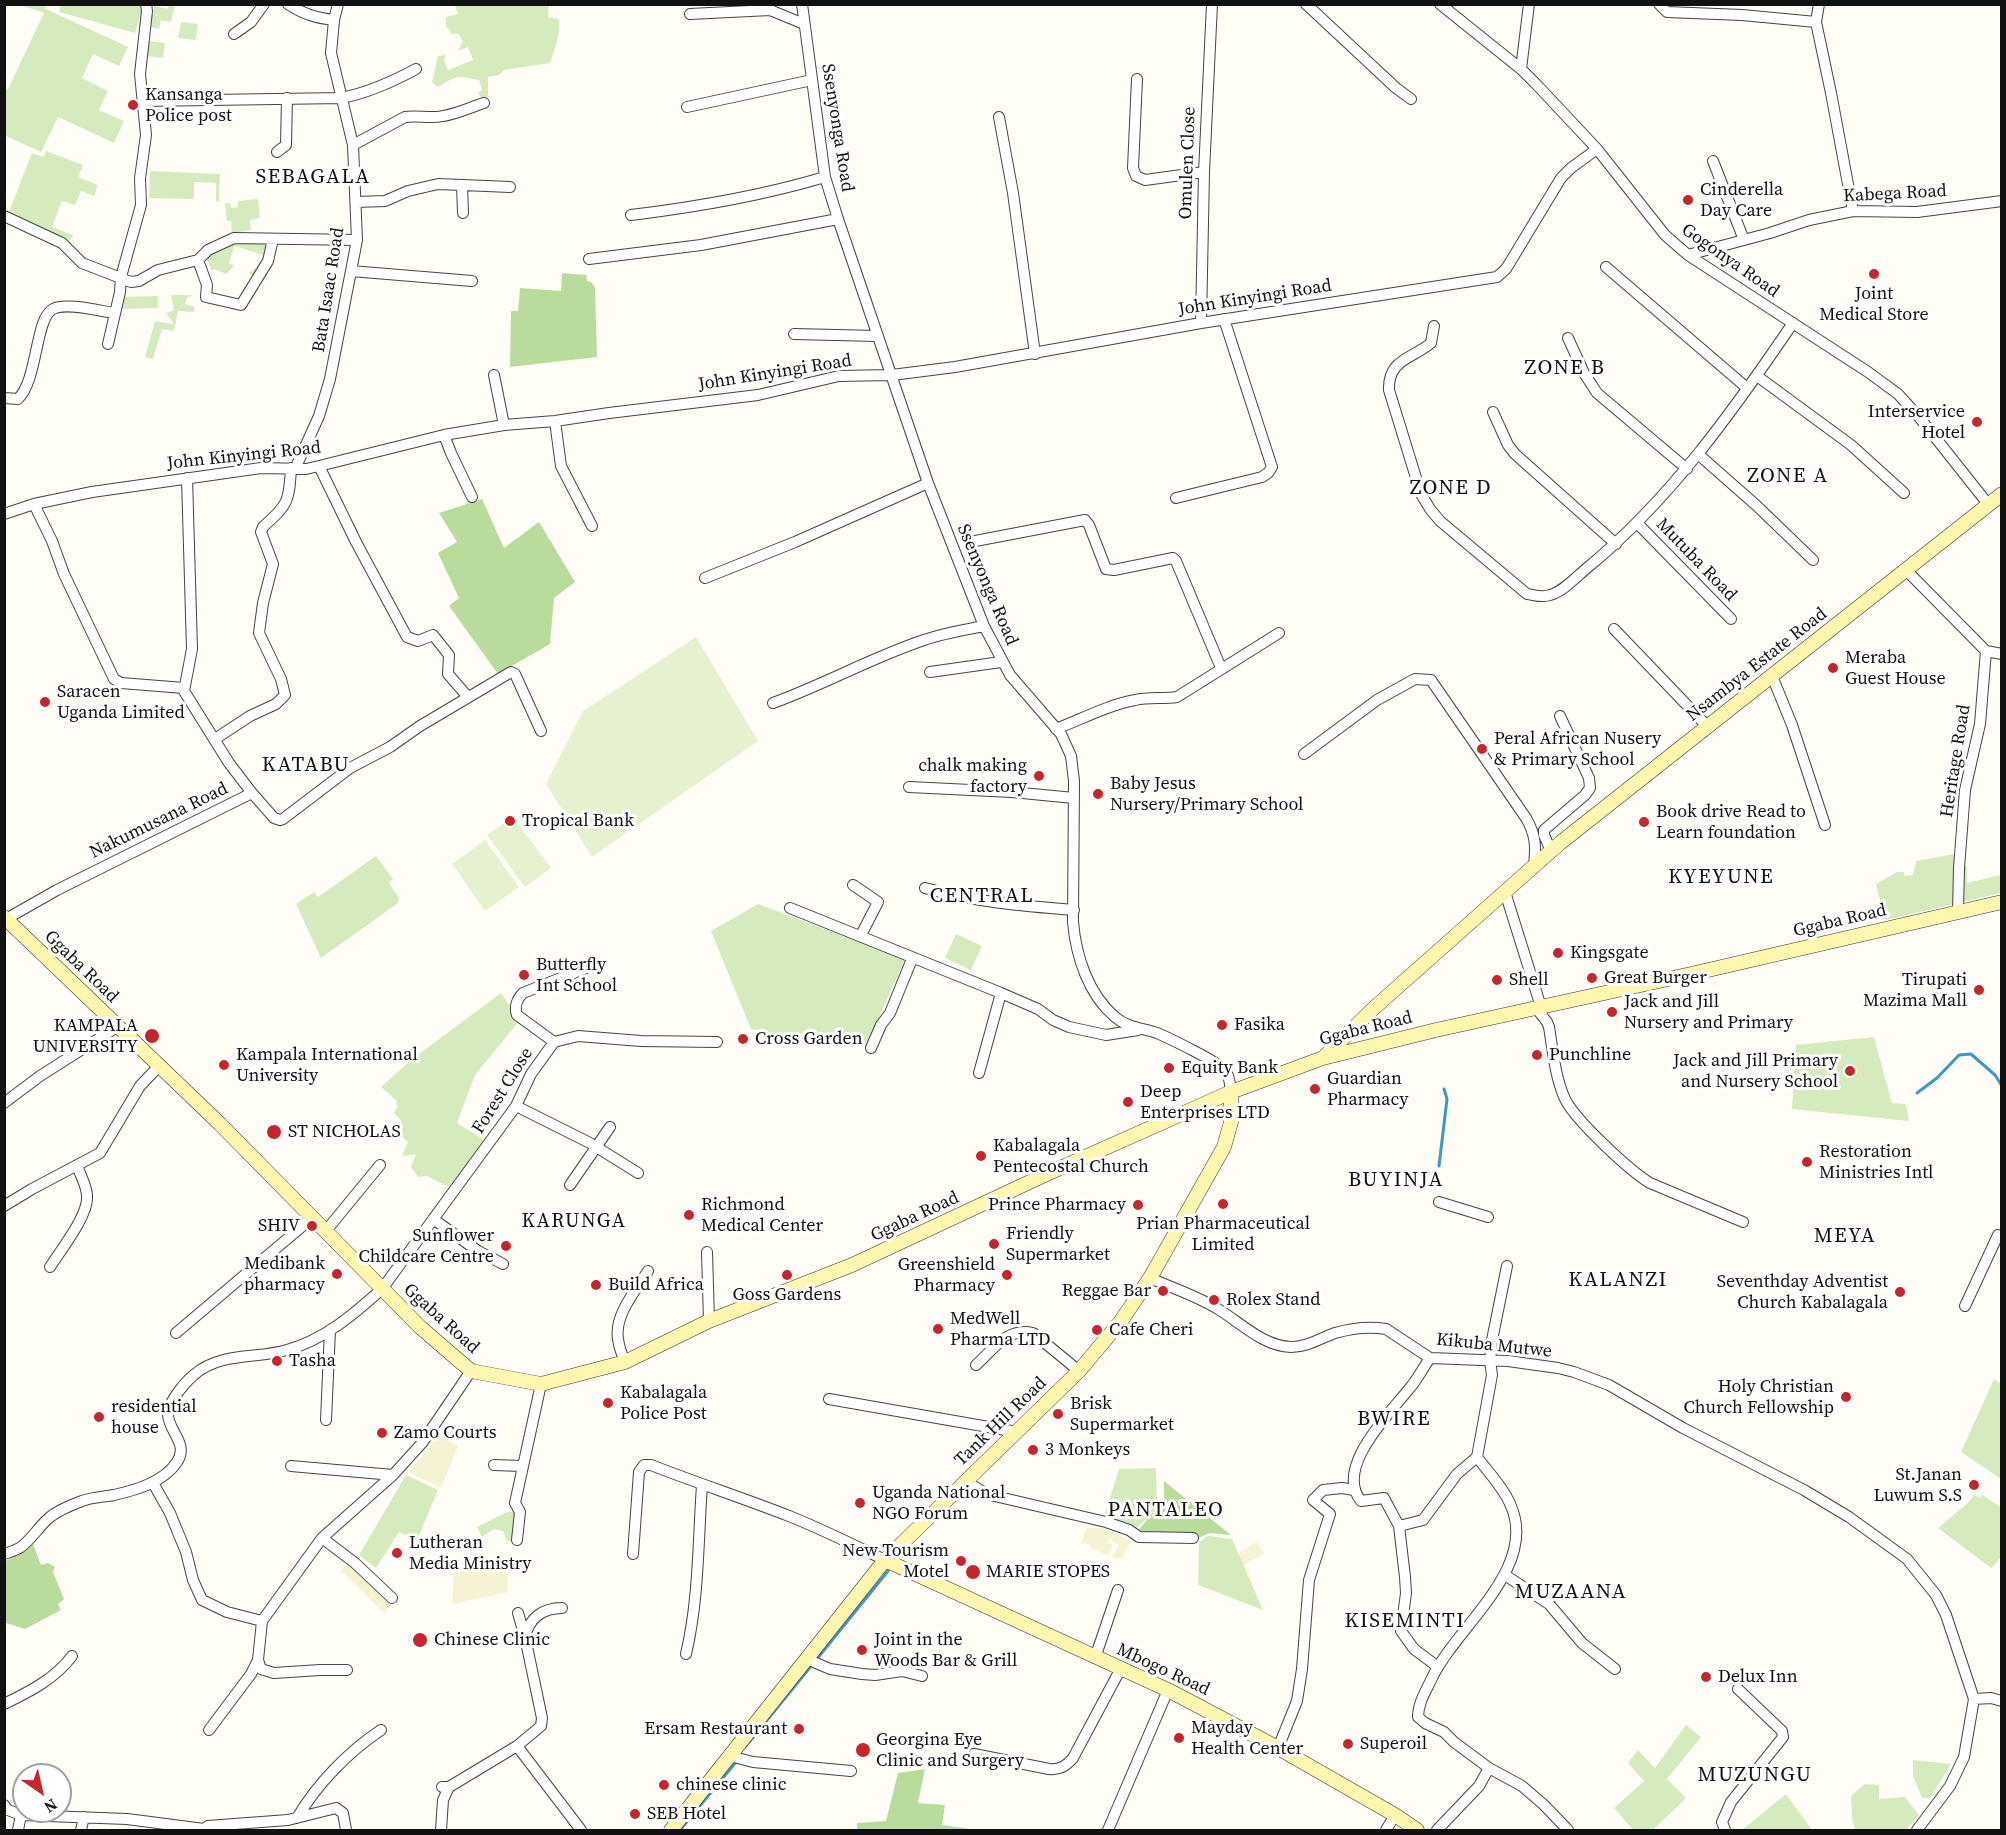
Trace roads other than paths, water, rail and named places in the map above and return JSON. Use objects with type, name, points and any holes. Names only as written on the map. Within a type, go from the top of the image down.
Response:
[{"type":"street","points":[[108,344],[120,292],[121,277],[141,206],[140,178],[146,135],[140,74],[146,4]]},
{"type":"street","points":[[234,34],[251,21],[264,4]]},
{"type":"street","points":[[288,4],[300,13],[334,20]]},
{"type":"street","name":"Bata Isaac Road","points":[[293,469],[319,416],[330,379],[357,240],[353,145],[331,53],[338,4]]},
{"type":"street","name":"Ssenyonga Road","points":[[802,4],[825,177],[928,483],[984,626],[1001,662],[1056,729],[1071,756],[1074,798],[1075,944],[1083,969],[1089,982],[1115,1017],[1138,1030],[1158,1034],[1222,1067],[1228,1075],[1231,1092]]},
{"type":"street","name":"Omulen Close","points":[[1201,323],[1204,172],[1212,4]]},
{"type":"street","points":[[1306,4],[1411,99]]},
{"type":"street","name":"Gogonya Road","points":[[1440,4],[1521,69],[1597,149],[1665,235],[1688,255],[1898,394],[1988,504]]},
{"type":"street","points":[[1521,69],[1529,4]]},
{"type":"street","points":[[1659,4],[1668,12],[1742,15],[1816,22]]},
{"type":"street","points":[[1819,4],[1816,22],[1853,211]]},
{"type":"street","points":[[690,14],[771,10],[804,24]]},
{"type":"street","points":[[144,101],[340,98],[357,95],[392,83],[416,69]]},
{"type":"street","points":[[1137,79],[1133,168],[1136,176],[1145,180],[1204,172]]},
{"type":"street","points":[[687,107],[812,80]]},
{"type":"street","points":[[277,152],[286,145],[287,98]]},
{"type":"street","points":[[353,145],[405,117],[443,116],[484,103]]},
{"type":"street","points":[[999,117],[1015,204],[1035,354]]},
{"type":"street","name":"John Kinyingi Road","points":[[4,514],[34,504],[92,492],[261,468],[293,469],[319,466],[444,435],[504,425],[555,421],[758,395],[839,376],[892,375],[955,367],[1224,319],[1497,277],[1506,269],[1561,178],[1597,149]]},
{"type":"street","points":[[1713,160],[1744,240]]},
{"type":"street","points":[[631,216],[700,207],[825,177]]},
{"type":"street","points":[[356,202],[385,201],[408,191],[438,184],[510,187]]},
{"type":"street","points":[[462,186],[463,213]]},
{"type":"street","name":"Kabega Road","points":[[1688,255],[1809,220],[1853,211],[1917,212],[2001,201]]},
{"type":"street","points":[[4,216],[62,243],[82,263],[131,282],[139,281],[158,270],[198,260],[208,250],[234,238],[357,240]]},
{"type":"street","points":[[589,259],[701,245],[838,219]]},
{"type":"street","points":[[198,260],[207,285],[206,297],[241,305],[268,261],[273,239]]},
{"type":"street","points":[[1606,267],[1748,388]]},
{"type":"street","points":[[351,271],[472,281]]},
{"type":"street","points":[[5,399],[18,399],[30,381],[40,335],[46,317],[54,308],[67,306],[114,313]]},
{"type":"street","points":[[1176,498],[1262,477],[1272,467],[1224,319]]},
{"type":"street","points":[[1434,326],[1431,343],[1403,360],[1393,370],[1389,381],[1389,390],[1421,494],[1440,521],[1527,594],[1542,597],[1559,591],[1616,544],[1687,469],[1757,376],[1793,323]]},
{"type":"street","points":[[794,333],[878,336]]},
{"type":"street","points":[[1568,338],[1584,373],[1597,393],[1687,469]]},
{"type":"street","points":[[494,375],[504,425]]},
{"type":"street","points":[[1757,376],[1851,445],[1904,493]]},
{"type":"street","points":[[1493,412],[1508,445],[1515,454],[1616,544]]},
{"type":"street","points":[[555,421],[561,466],[592,526]]},
{"type":"street","points":[[444,435],[472,497]]},
{"type":"street","points":[[1698,454],[1813,560]]},
{"type":"street","points":[[319,466],[356,542],[407,637],[418,641],[433,635],[449,656],[448,674],[468,697]]},
{"type":"street","points":[[215,739],[250,716],[276,704],[285,695],[281,679],[259,633],[262,603],[273,564],[261,532],[263,527],[287,503],[293,469]]},
{"type":"street","points":[[34,504],[52,541],[64,574],[114,679],[121,683],[184,688],[192,650],[186,478]]},
{"type":"street","points":[[705,578],[795,542],[928,483]]},
{"type":"street","name":"Nsambya Estate Road","points":[[1323,1058],[1374,1008],[1551,851],[2001,494]]},
{"type":"street","points":[[952,546],[1085,520],[1106,569],[1114,570],[1173,558],[1221,668]]},
{"type":"street","name":"Mutuba Road","points":[[1637,523],[1731,619]]},
{"type":"street","points":[[1906,570],[1986,651],[2001,654]]},
{"type":"street","points":[[773,703],[917,642],[984,626]]},
{"type":"street","points":[[1614,629],[1707,726]]},
{"type":"street","points":[[1056,729],[1122,703],[1138,699],[1177,697],[1279,633]]},
{"type":"street","name":"Heritage Road","points":[[1958,911],[1965,790],[1980,724],[1986,651]]},
{"type":"street","points":[[930,672],[1001,662]]},
{"type":"street","points":[[252,793],[274,818],[283,819],[350,768],[390,747],[468,697],[513,672],[541,731]]},
{"type":"street","points":[[1772,676],[1792,725],[1825,825]]},
{"type":"street","points":[[1304,754],[1377,700],[1415,679],[1431,680],[1535,833],[1534,866]]},
{"type":"street","name":"Nakumusana Road","points":[[5,918],[252,793],[229,763],[184,688]]},
{"type":"street","points":[[1551,851],[1544,835],[1545,830],[1586,795],[1590,788],[1589,778],[1560,716]]},
{"type":"street","points":[[909,787],[1012,792],[1074,798]]},
{"type":"street","points":[[853,885],[878,902],[861,935]]},
{"type":"street","points":[[925,888],[961,898],[1074,910]]},
{"type":"street","points":[[1505,892],[1538,1007],[1549,1027],[1555,1065],[1565,1099],[1573,1112],[1638,1176],[1743,1222]]},
{"type":"street","name":"Ggaba Road","points":[[5,918],[220,1124],[420,1327],[471,1371],[541,1384],[625,1362],[709,1321],[852,1265],[1049,1173],[1231,1092],[1323,1058],[1436,1030],[2001,902]]},
{"type":"street","points":[[790,908],[1001,993],[1038,1009],[1053,1020],[1070,1027],[1106,1035],[1138,1030]]},
{"type":"street","points":[[871,1048],[881,1025],[890,1013],[912,959]]},
{"type":"street","points":[[554,1042],[517,1015],[515,1011],[517,1001],[523,993],[586,968]]},
{"type":"street","points":[[979,1073],[1001,993]]},
{"type":"street","points":[[4,1103],[40,1076],[117,1027]]},
{"type":"street","name":"Forest Close","points":[[153,1483],[168,1473],[180,1457],[181,1446],[170,1423],[168,1413],[194,1374],[221,1360],[285,1351],[314,1341],[382,1289],[516,1106],[531,1074],[554,1042],[578,1036],[641,1041],[717,1042]]},
{"type":"street","points":[[4,1206],[100,1153],[140,1086],[158,1067]]},
{"type":"street","name":"Tank Hill Road","points":[[671,1830],[885,1560],[1079,1371],[1121,1321],[1150,1278],[1224,1147],[1231,1122],[1231,1092]]},
{"type":"street","points":[[516,1106],[596,1146],[638,1173]]},
{"type":"street","points":[[570,1185],[610,1127]]},
{"type":"street","points":[[50,1267],[83,1215],[87,1204],[88,1194],[77,1165]]},
{"type":"street","points":[[325,1232],[380,1165]]},
{"type":"street","points":[[1439,1202],[1488,1217]]},
{"type":"street","points":[[176,1332],[312,1218]]},
{"type":"street","points":[[433,1219],[478,1251],[503,1264]]},
{"type":"street","points":[[1965,1306],[2000,1234]]},
{"type":"street","points":[[707,1252],[709,1321]]},
{"type":"street","points":[[1399,1526],[1423,1520],[1457,1474],[1477,1457],[1492,1375],[1490,1361],[1492,1340],[1507,1266]]},
{"type":"street","points":[[625,1362],[617,1338],[619,1326],[623,1312],[648,1271]]},
{"type":"street","name":"Kikuba Mutwe","points":[[1150,1278],[1217,1308],[1262,1338],[1280,1346],[1304,1346],[1335,1333],[1360,1328],[1386,1329],[1430,1358],[1508,1361],[1558,1368],[1609,1385],[1683,1428],[1804,1490],[1879,1538],[1907,1559],[1936,1595],[1946,1615],[1974,1699]]},
{"type":"street","points":[[326,1420],[330,1330]]},
{"type":"street","points":[[976,1365],[1010,1333],[1025,1331],[1034,1333],[1079,1371]]},
{"type":"street","points":[[1430,1358],[1410,1389],[1383,1418],[1353,1475],[1354,1490],[1361,1501],[1384,1498],[1399,1526],[1406,1593],[1401,1631],[1406,1641],[1414,1649],[1438,1667]]},
{"type":"street","points":[[209,1730],[251,1674],[258,1660],[262,1621],[322,1538],[393,1475],[422,1443],[471,1371]]},
{"type":"street","points":[[517,1540],[520,1512],[514,1503],[541,1384]]},
{"type":"street","points":[[829,1399],[1017,1432]]},
{"type":"street","points":[[1477,1457],[1508,1499],[1515,1520],[1515,1542],[1505,1575],[1438,1667],[1418,1708],[1418,1717],[1444,1732],[1489,1768],[1533,1794],[1568,1830]]},
{"type":"street","points":[[494,1465],[522,1466]]},
{"type":"street","points":[[633,1554],[639,1472],[644,1465],[651,1465],[792,1517],[885,1560]]},
{"type":"street","points":[[291,1466],[393,1475]]},
{"type":"street","points":[[966,1481],[987,1494],[1106,1522],[1129,1530],[1139,1537],[1193,1538]]},
{"type":"street","points":[[4,1554],[21,1547],[42,1524],[58,1512],[84,1500],[116,1494],[153,1483],[170,1513],[202,1600],[227,1612],[262,1621]]},
{"type":"street","points":[[686,1654],[693,1619],[702,1485]]},
{"type":"street","points":[[1278,1748],[1297,1701],[1309,1580],[1330,1514],[1313,1500],[1323,1490],[1341,1488],[1354,1490]]},
{"type":"street","points":[[322,1538],[355,1563],[392,1598]]},
{"type":"street","name":"Mbogo Road","points":[[885,1560],[1120,1670],[1168,1690],[1278,1748],[1417,1830]]},
{"type":"street","points":[[1505,1575],[1549,1604],[1582,1643],[1615,1669]]},
{"type":"street","points":[[1095,1658],[1118,1590]]},
{"type":"street","points":[[525,1637],[527,1628],[533,1619],[551,1608],[562,1608]]},
{"type":"street","points":[[441,1830],[446,1787],[516,1746],[541,1726],[542,1719],[518,1613]]},
{"type":"street","points":[[4,1704],[34,1690],[66,1665],[72,1656]]},
{"type":"street","points":[[807,1659],[831,1669],[862,1674],[875,1675],[902,1671],[922,1676]]},
{"type":"street","points":[[258,1660],[261,1669],[274,1673],[347,1670]]},
{"type":"street","points":[[974,1754],[1056,1770],[1064,1766],[1073,1758],[1120,1670]]},
{"type":"street","points":[[1725,1830],[1722,1822],[1731,1802],[1783,1737],[1782,1731],[1738,1689]]},
{"type":"street","points":[[1107,1830],[1168,1690]]},
{"type":"street","points":[[1917,1830],[1950,1786],[1964,1757],[1974,1699],[1991,1698],[2001,1701]]},
{"type":"street","points":[[297,1818],[307,1801],[337,1768],[381,1730]]},
{"type":"street","points":[[516,1746],[581,1830]]},
{"type":"street","points":[[730,1756],[753,1762],[851,1771]]},
{"type":"street","points":[[1437,1830],[1479,1786],[1489,1768]]},
{"type":"street","points":[[72,1817],[127,1819],[204,1830],[208,1826],[288,1820],[336,1808],[343,1813],[346,1830]]},
{"type":"street","points":[[1386,1830],[1395,1815]]},
{"type":"street","points":[[81,1830],[84,1817]]},
{"type":"waterway","points":[[1917,1093],[1937,1078],[1959,1055],[1971,1054],[1995,1075],[2002,1086]]},
{"type":"waterway","points":[[1439,1166],[1447,1099],[1444,1089]]},
{"type":"waterway","points":[[816,1660],[888,1571]]},
{"type":"waterway","points":[[745,1747],[812,1665]]},
{"type":"waterway","points":[[680,1830],[736,1762]]},
{"type":"place","name":"Kansanga Police post","points":[[133,105]]},
{"type":"place","name":"Cinderella Day Care","points":[[1688,200]]},
{"type":"place","name":"Joint Medical Store","points":[[1874,274]]},
{"type":"place","name":"Interservice Hotel","points":[[1977,422]]},
{"type":"place","name":"Meraba Guest House","points":[[1833,668]]},
{"type":"place","name":"Saracen Uganda Limited","points":[[45,702]]},
{"type":"place","name":"Peral African Nusery & Primary School","points":[[1482,749]]},
{"type":"place","name":"chalk making factory","points":[[1039,776]]},
{"type":"place","name":"Baby Jesus Nursery/Primary School","points":[[1098,794]]},
{"type":"place","name":"Tropical Bank","points":[[510,821]]},
{"type":"place","name":"Book drive Read to Learn foundation","points":[[1644,822]]},
{"type":"place","name":"Kingsgate","points":[[1558,953]]},
{"type":"place","name":"Butterfly Int School","points":[[524,975]]},
{"type":"place","name":"Great Burger","points":[[1592,978]]},
{"type":"place","name":"Shell","points":[[1497,980]]},
{"type":"place","name":"Tirupati Mazima Mall","points":[[1979,990]]},
{"type":"place","name":"Jack and Jill Nursery and Primary","points":[[1612,1012]]},
{"type":"place","name":"Fasika","points":[[1222,1025]]},
{"type":"place","name":"KAMPALA UNIVERSITY","points":[[152,1036]]},
{"type":"place","name":"Cross Garden","points":[[743,1039]]},
{"type":"place","name":"Punchline","points":[[1537,1055]]},
{"type":"place","name":"Kampala International University","points":[[224,1065]]},
{"type":"place","name":"Equity Bank","points":[[1169,1068]]},
{"type":"place","name":"Jack and Jill Primary and Nursery School","points":[[1850,1071]]},
{"type":"place","name":"Guardian Pharmacy","points":[[1315,1089]]},
{"type":"place","name":"Deep Enterprises LTD","points":[[1128,1102]]},
{"type":"place","name":"ST NICHOLAS","points":[[274,1132]]},
{"type":"place","name":"Kabalagala Pentecostal Church","points":[[981,1156]]},
{"type":"place","name":"Restoration Ministries Intl","points":[[1807,1162]]},
{"type":"place","name":"Prian Pharmaceutical Limited","points":[[1223,1204]]},
{"type":"place","name":"Prince Pharmacy","points":[[1138,1205]]},
{"type":"place","name":"Richmond Medical Center","points":[[689,1215]]},
{"type":"place","name":"SHIV","points":[[312,1226]]},
{"type":"place","name":"Friendly Supermarket","points":[[994,1244]]},
{"type":"place","name":"Sunflower Childcare Centre","points":[[506,1246]]},
{"type":"place","name":"Medibank pharmacy","points":[[337,1274]]},
{"type":"place","name":"Goss Gardens","points":[[787,1275]]},
{"type":"place","name":"Greenshield Pharmacy","points":[[1007,1275]]},
{"type":"place","name":"Build Africa","points":[[596,1285]]},
{"type":"place","name":"Reggae Bar","points":[[1163,1291]]},
{"type":"place","name":"Seventhday Adventist Church Kabalagala","points":[[1900,1292]]},
{"type":"place","name":"Rolex Stand","points":[[1214,1300]]},
{"type":"place","name":"MedWell Pharma LTD","points":[[938,1329]]},
{"type":"place","name":"Cafe Cheri","points":[[1097,1330]]},
{"type":"place","name":"Tasha","points":[[277,1361]]},
{"type":"place","name":"Holy Christian Church Fellowship","points":[[1846,1397]]},
{"type":"place","name":"Kabalagala Police Post","points":[[608,1403]]},
{"type":"place","name":"Brisk Supermarket","points":[[1058,1414]]},
{"type":"place","name":"residential house","points":[[99,1417]]},
{"type":"place","name":"Zamo Courts","points":[[382,1433]]},
{"type":"place","name":"3 Monkeys","points":[[1033,1450]]},
{"type":"place","name":"St.Janan Luwum S.S","points":[[1974,1485]]},
{"type":"place","name":"Uganda National NGO Forum","points":[[860,1503]]},
{"type":"place","name":"Lutheran Media Ministry","points":[[397,1553]]},
{"type":"place","name":"New Tourism Motel","points":[[961,1561]]},
{"type":"place","name":"MARIE STOPES","points":[[973,1572]]},
{"type":"place","name":"Chinese Clinic","points":[[420,1640]]},
{"type":"place","name":"Joint in the Woods Bar & Grill","points":[[862,1650]]},
{"type":"place","name":"Delux Inn","points":[[1706,1677]]},
{"type":"place","name":"Ersam Restaurant","points":[[799,1729]]},
{"type":"place","name":"Mayday Health Center","points":[[1179,1738]]},
{"type":"place","name":"Superoil","points":[[1348,1744]]},
{"type":"place","name":"Georgina Eye Clinic and Surgery","points":[[863,1750]]},
{"type":"place","name":"chinese clinic","points":[[664,1785]]},
{"type":"place","name":"SEB Hotel","points":[[635,1814]]},
{"type":"district","name":"SEBAGALA","points":[[313,178]]},
{"type":"district","name":"ZONE B","points":[[1565,369]]},
{"type":"district","name":"ZONE A","points":[[1788,477]]},
{"type":"district","name":"ZONE D","points":[[1451,489]]},
{"type":"district","name":"KATABU","points":[[306,766]]},
{"type":"district","name":"KYEYUNE","points":[[1721,878]]},
{"type":"district","name":"CENTRAL","points":[[982,897]]},
{"type":"district","name":"BUYINJA","points":[[1396,1181]]},
{"type":"district","name":"KARUNGA","points":[[574,1222]]},
{"type":"district","name":"MEYA","points":[[1845,1237]]},
{"type":"district","name":"KALANZI","points":[[1618,1281]]},
{"type":"district","name":"BWIRE","points":[[1394,1420]]},
{"type":"district","name":"PANTALEO","points":[[1166,1511]]},
{"type":"district","name":"MUZAANA","points":[[1571,1593]]},
{"type":"district","name":"KISEMINTI","points":[[1405,1622]]},
{"type":"district","name":"MUZUNGU","points":[[1755,1776]]}]
